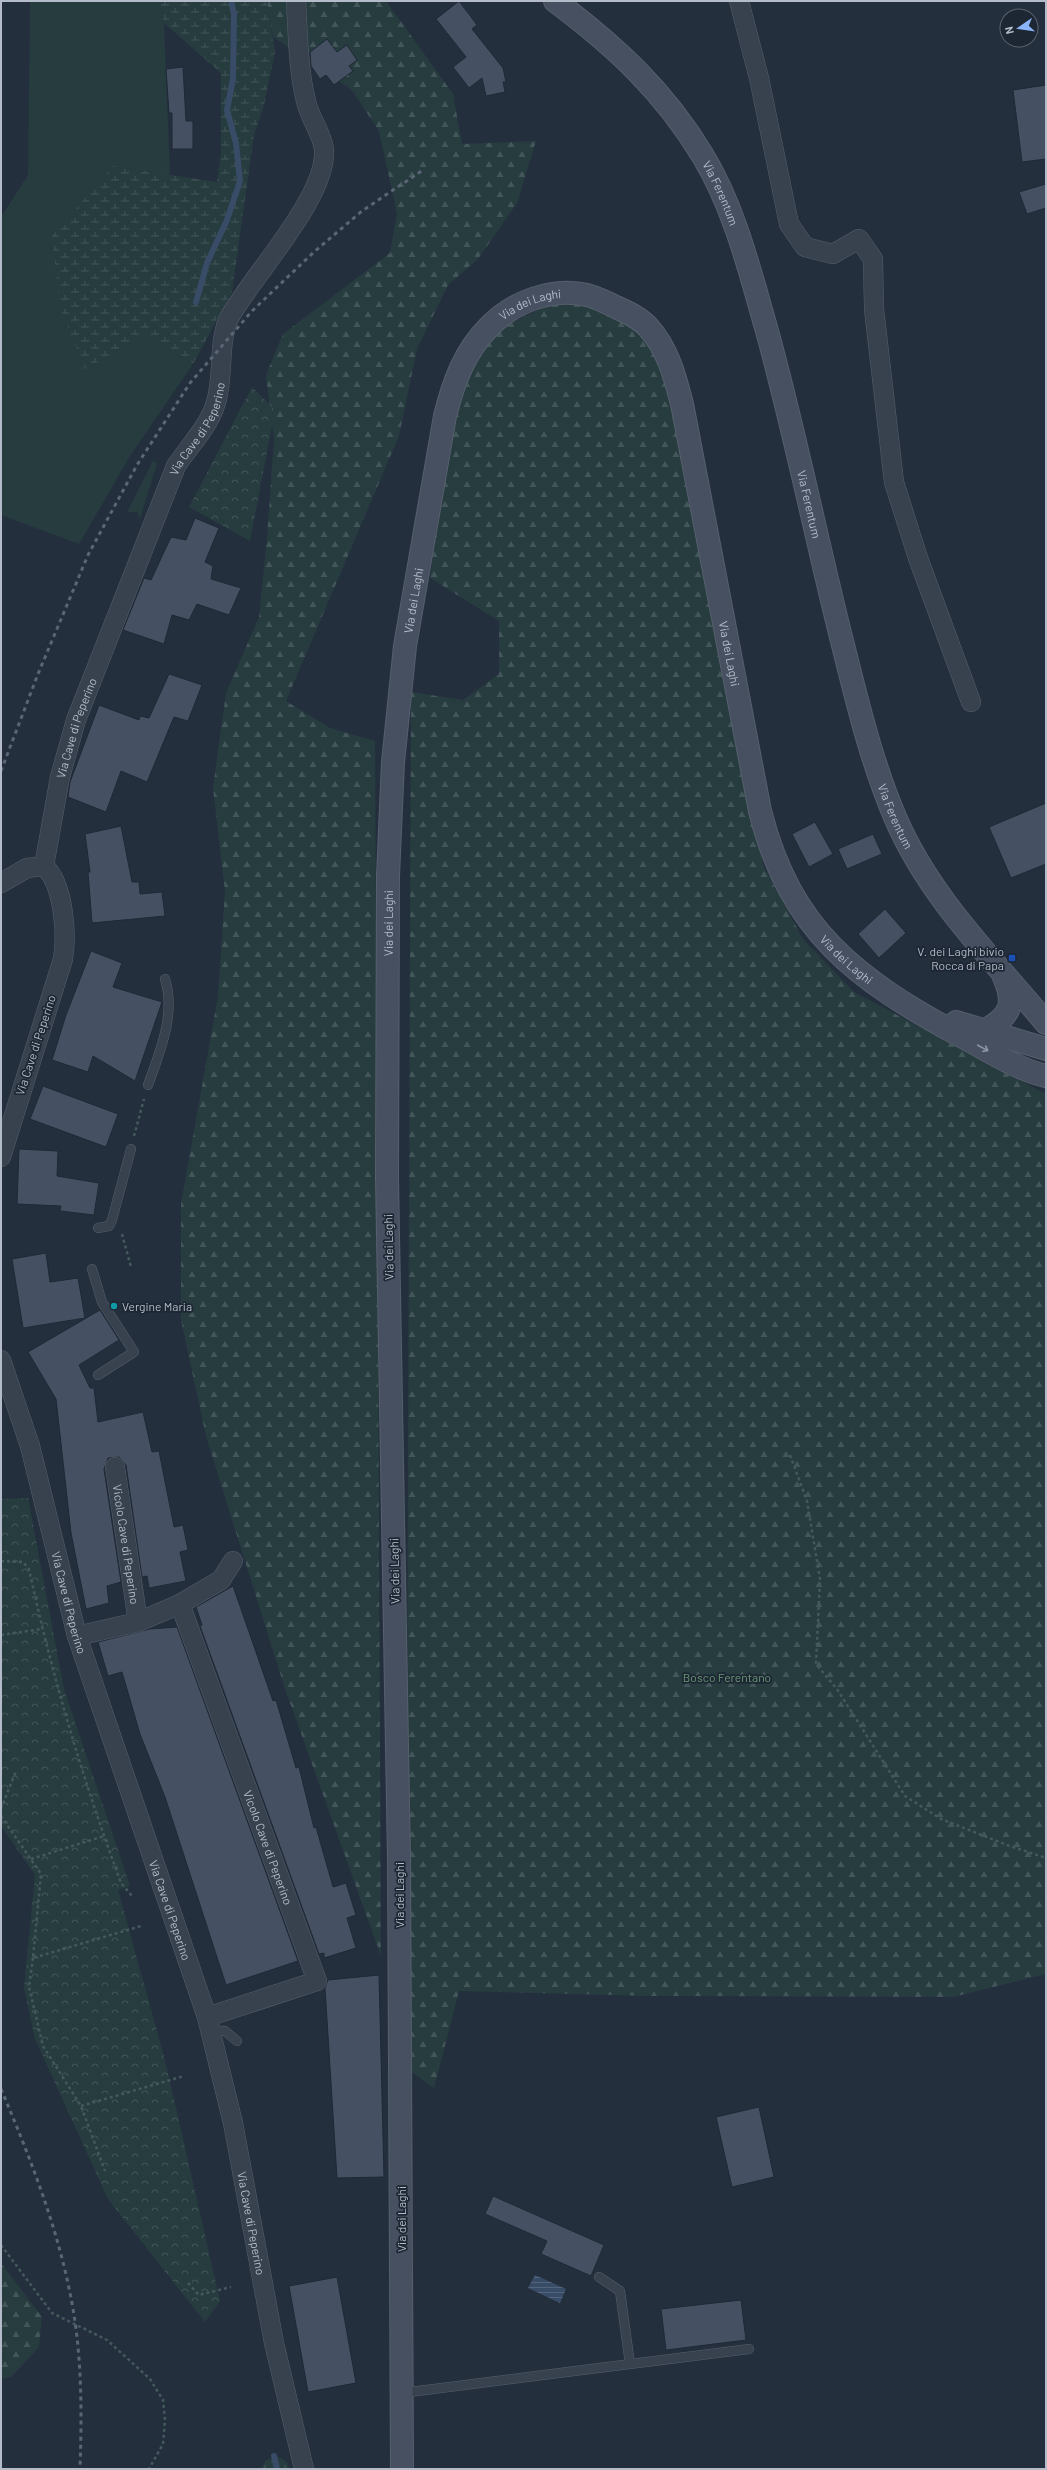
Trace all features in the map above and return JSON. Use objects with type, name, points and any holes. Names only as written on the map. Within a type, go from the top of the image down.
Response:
[{"type":"main road","name":"Via Ferentum","points":[[555,1],[605,39],[645,79],[690,136],[720,188],[739,239],[773,353],[850,674],[884,790],[903,834],[930,881],[960,924],[1003,974],[1042,1015]]},
{"type":"main road","name":"Via dei Laghi","points":[[402,2469],[399,1858],[387,1178],[390,818],[397,716],[405,646],[445,416],[454,382],[469,352],[493,322],[516,307],[550,294],[570,293],[587,295],[637,318],[650,329],[663,349],[672,369],[682,404],[752,775],[772,852],[798,905],[819,934],[858,970],[913,1008],[980,1046],[1042,1076]]},
{"type":"main road","points":[[984,1031],[1003,1019],[1010,1005],[1010,993],[1003,974]]},
{"type":"main road","name":"Via dei Laghi","points":[[913,1008],[1046,1049]]},
{"type":"street","name":"Via Cave di Peperino","points":[[1,1157],[64,947],[65,929],[57,888],[50,871],[44,866],[60,777],[76,720],[176,466],[212,415],[218,395],[223,331],[228,320],[298,218],[318,179],[324,149],[310,118],[305,100],[296,1]]},
{"type":"street","points":[[739,1],[759,78],[789,224],[804,247],[833,254],[859,239],[873,259],[874,309],[894,482],[918,558],[971,702]]},
{"type":"street","points":[[1,883],[27,868],[44,866]]},
{"type":"street","name":"Via Cave di Peperino","points":[[1,1360],[30,1446],[77,1636],[209,2023],[233,2122],[274,2343],[304,2469]]},
{"type":"street","name":"Vicolo Cave di Peperino","points":[[115,1467],[138,1622]]},
{"type":"street","name":"Vicolo Cave di Peperino","points":[[77,1636],[138,1622],[180,1604],[221,1580],[233,1561]]},
{"type":"street","name":"Vicolo Cave di Peperino","points":[[180,1604],[318,1981],[209,2023]]},
{"type":"lane","points":[[148,1084],[163,1040],[168,1015],[168,989],[165,979]]},
{"type":"lane","points":[[98,1228],[109,1226],[131,1149]]},
{"type":"lane","points":[[92,1269],[102,1302],[134,1352],[98,1375]]},
{"type":"lane","points":[[209,2023],[225,2031],[237,2041]]},
{"type":"lane","points":[[599,2278],[620,2291],[630,2364]]},
{"type":"lane","points":[[402,2393],[749,2349]]},
{"type":"path","points":[[131,1149],[148,1084]]},
{"type":"path","points":[[109,1226],[118,1227],[121,1231],[131,1267]]},
{"type":"path","points":[[790,1455],[807,1501],[820,1579],[816,1664],[837,1689],[905,1796],[941,1819],[1007,1845],[1046,1858]]},
{"type":"path","points":[[1,1561],[14,1561],[27,1564],[42,1629],[68,1723],[104,1836],[121,1882],[132,1896]]},
{"type":"path","points":[[1,1635],[42,1629]]},
{"type":"path","points":[[63,1725],[68,1723]]},
{"type":"path","points":[[1,1809],[16,1771]]},
{"type":"path","points":[[1,1816],[42,1874],[34,1958],[29,1987],[43,2046],[81,2106],[105,2171]]},
{"type":"path","points":[[31,1859],[104,1836]]},
{"type":"path","points":[[34,1958],[141,1926]]},
{"type":"path","points":[[81,2106],[184,2076]]},
{"type":"path","points":[[1,2245],[52,2313],[107,2340],[150,2379],[163,2400],[166,2420],[163,2444],[149,2469]]},
{"type":"path","points":[[188,2283],[199,2294],[231,2287]]},
{"type":"green space","points":[[30,1],[160,1],[164,23],[170,175],[113,166],[145,336],[193,364],[130,456],[79,544],[1,515],[1,217],[28,175]]},
{"type":"green space","points":[[160,1],[267,1],[275,52],[264,105],[254,135],[232,292],[193,364],[145,336],[85,369],[60,308],[52,236],[113,166],[217,182],[221,153],[221,73],[164,23]]},
{"type":"green space","points":[[267,1],[386,1],[453,94],[462,144],[536,141],[517,203],[478,259],[448,285],[417,349],[399,436],[286,701],[330,728],[375,741],[381,1956],[284,1686],[206,1436],[181,1320],[181,1204],[218,996],[225,891],[213,788],[226,693],[259,617],[267,538],[274,439],[266,375],[283,334],[390,253],[397,214],[379,131],[351,89],[273,37]]},
{"type":"green space","name":"Bosco Ferentano","points":[[576,300],[627,320],[655,347],[672,394],[746,797],[764,867],[803,939],[854,992],[1046,1094],[1046,1974],[953,1997],[651,1996],[459,1991],[434,2088],[412,2072],[406,1982],[411,692],[463,700],[499,674],[499,621],[430,578],[453,414],[469,373],[497,329],[547,306]]},
{"type":"green space","points":[[252,387],[275,410],[250,541],[189,507]]},
{"type":"green space","points":[[153,461],[157,463],[140,519],[137,512],[127,512]]},
{"type":"green space","points":[[28,1498],[64,1689],[130,1886],[118,1890],[165,2060],[220,2301],[205,2322],[108,2199],[35,2039],[24,1988],[35,1875],[1,1826],[1,1499]]},
{"type":"green space","points":[[1,2263],[42,2317],[39,2347],[11,2377],[1,2379]]},
{"type":"green space","points":[[276,2456],[287,2462],[289,2469],[261,2469],[266,2460]]},
{"type":"water","points":[[535,2275],[566,2289],[560,2303],[528,2288]]},
{"type":"building","points":[[459,1],[477,25],[472,29],[503,68],[506,82],[503,82],[505,92],[486,96],[482,78],[469,88],[453,67],[466,57],[436,19]]},
{"type":"building","points":[[327,39],[337,52],[347,45],[357,60],[349,66],[353,71],[334,85],[326,75],[320,79],[311,66],[310,52]]},
{"type":"building","points":[[183,67],[186,121],[193,121],[193,149],[172,149],[172,113],[169,113],[166,69]]},
{"type":"building","points":[[1046,85],[1046,159],[1022,162],[1013,90]]},
{"type":"building","points":[[1046,184],[1046,208],[1027,214],[1019,192]]},
{"type":"building","points":[[195,518],[219,528],[205,562],[213,566],[211,579],[241,588],[229,615],[197,604],[189,620],[172,615],[164,644],[123,630],[144,578],[151,580],[171,537],[186,540]]},
{"type":"building","points":[[169,674],[202,685],[188,721],[174,717],[147,782],[121,771],[106,812],[68,797],[70,782],[99,705],[139,720],[140,716],[149,718]]},
{"type":"building","points":[[1046,803],[1046,864],[1011,878],[989,827]]},
{"type":"building","points":[[815,822],[833,854],[809,867],[792,834]]},
{"type":"building","points":[[121,826],[132,882],[139,882],[140,894],[162,892],[165,916],[92,923],[88,872],[90,872],[85,834]]},
{"type":"building","points":[[873,834],[882,854],[847,869],[838,849]]},
{"type":"building","points":[[885,909],[906,933],[879,958],[858,934]]},
{"type":"building","points":[[91,951],[122,963],[113,987],[162,1002],[135,1081],[93,1056],[88,1072],[52,1060],[66,1015]]},
{"type":"building","points":[[43,1086],[118,1114],[106,1147],[30,1119]]},
{"type":"building","points":[[19,1149],[58,1151],[57,1176],[99,1183],[94,1215],[60,1211],[61,1206],[17,1204]]},
{"type":"building","points":[[46,1253],[50,1282],[78,1278],[85,1318],[23,1328],[12,1259]]},
{"type":"building","points":[[100,1310],[119,1340],[79,1365],[90,1388],[94,1388],[98,1422],[143,1412],[152,1452],[159,1451],[174,1527],[183,1525],[188,1550],[180,1552],[186,1581],[149,1588],[147,1576],[142,1577],[126,1465],[119,1457],[108,1458],[104,1469],[121,1582],[107,1586],[109,1603],[86,1609],[71,1533],[56,1399],[28,1352]]},
{"type":"building","points":[[233,1586],[273,1701],[276,1700],[296,1768],[299,1767],[314,1828],[316,1827],[333,1887],[346,1883],[356,1915],[347,1918],[356,1948],[324,1958],[324,1953],[319,1954],[200,1626],[202,1625],[196,1607]]},
{"type":"building","points":[[177,1627],[298,1961],[226,1985],[165,1797],[140,1734],[122,1672],[108,1676],[98,1642],[150,1629]]},
{"type":"building","points":[[379,1975],[384,2177],[337,2178],[325,1988],[328,1980]]},
{"type":"building","points":[[759,2107],[774,2177],[732,2187],[716,2117]]},
{"type":"building","points":[[493,2196],[604,2245],[591,2276],[541,2254],[547,2241],[485,2214]]},
{"type":"building","points":[[337,2277],[356,2383],[308,2392],[289,2286]]},
{"type":"building","points":[[741,2300],[746,2340],[666,2350],[661,2309]]},
{"type":"waterway","points":[[196,302],[207,263],[227,220],[240,181],[236,143],[227,110],[233,79],[234,14],[231,1]]},
{"type":"waterway","points":[[274,2456],[277,2469]]},
{"type":"railway","points":[[1,771],[38,674],[88,555],[137,465],[190,383],[252,311],[314,252],[362,211],[423,170]]},
{"type":"railway","points":[[1,2089],[41,2190],[57,2241],[70,2293],[79,2358],[81,2425],[80,2469]]},
{"type":"place","name":"V. dei Laghi bivio Rocca di Papa","points":[[1012,958]]},
{"type":"place","name":"Vergine Maria","points":[[114,1306]]}]
